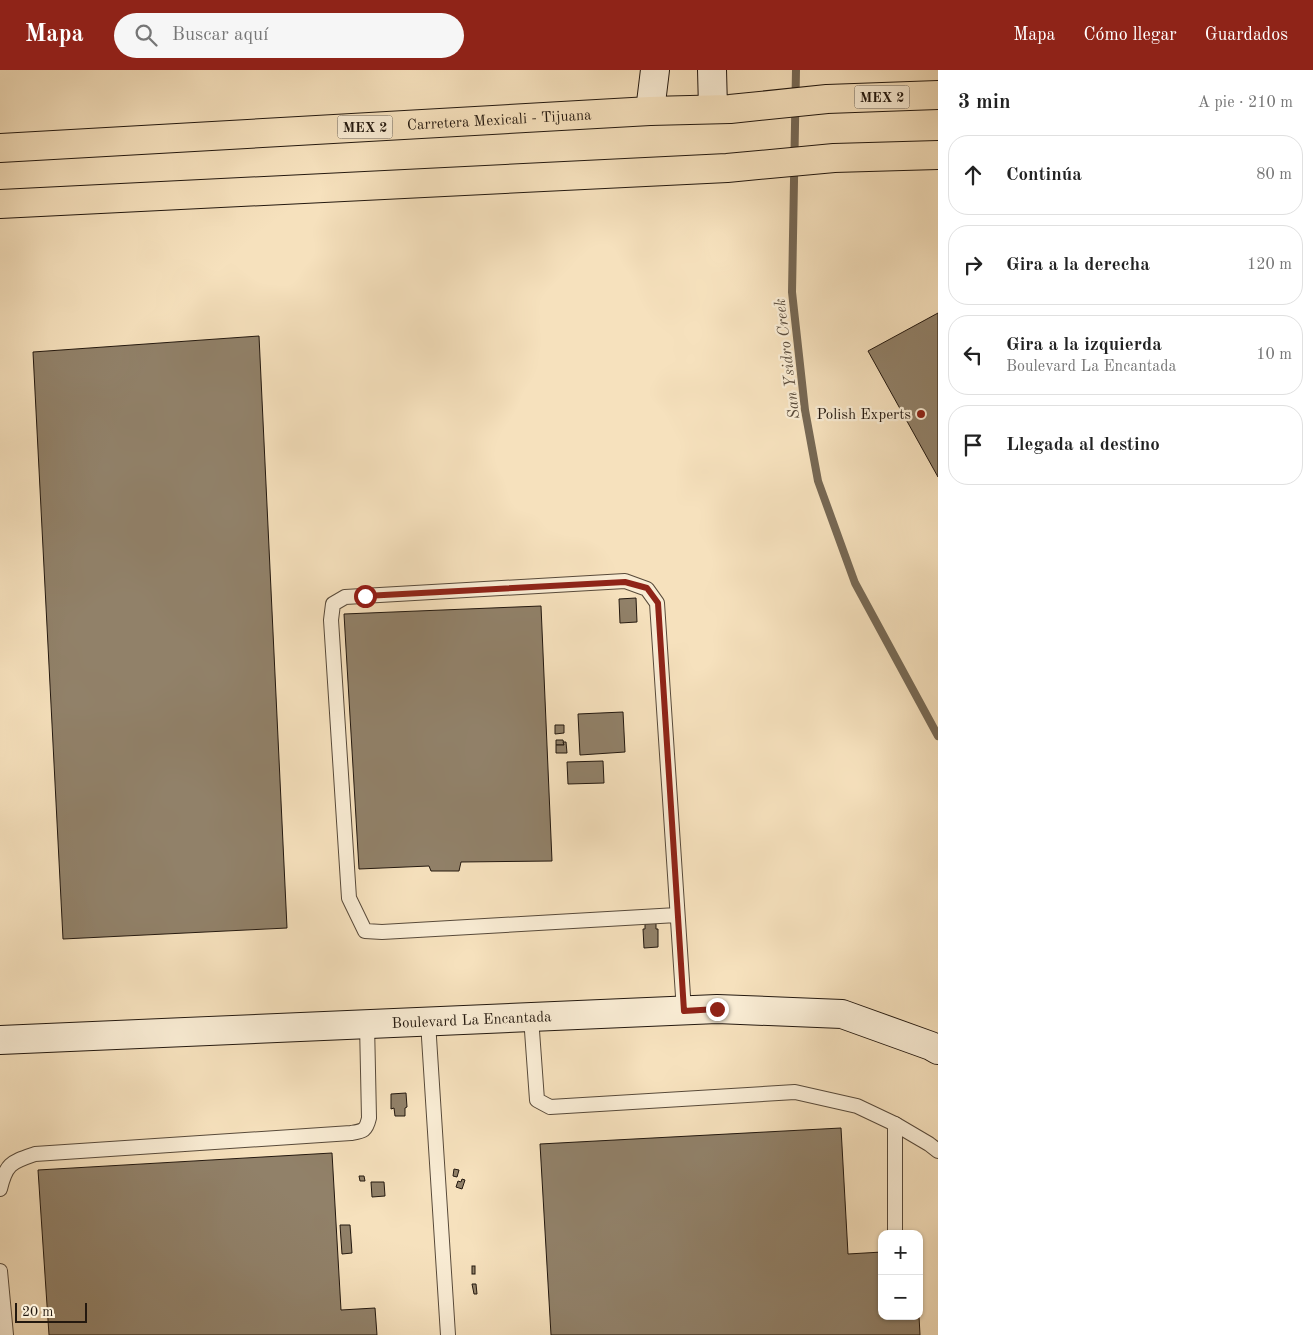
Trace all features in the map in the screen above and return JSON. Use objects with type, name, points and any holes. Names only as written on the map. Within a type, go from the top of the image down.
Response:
[{"type":"highway","name":"Carretera Mexicali - Tijuana","points":[[0,148],[722,108],[827,98],[938,95]]},
{"type":"highway","points":[[0,204],[728,168],[834,158],[938,155]]},
{"type":"main road","points":[[650,111],[655,70]]},
{"type":"main road","points":[[712,70],[722,108]]},
{"type":"main road","name":"Boulevard La Encantada","points":[[0,1036],[428,1022],[717,1009],[842,1014],[938,1050]]},
{"type":"lane","points":[[677,914],[365,931],[349,898],[331,620],[333,604],[345,597],[625,582],[647,588],[658,603],[684,1011]]},
{"type":"lane","points":[[531,1017],[537,1100],[550,1107],[795,1092],[857,1106],[895,1124],[930,1144],[938,1151]]},
{"type":"lane","points":[[428,1022],[448,1335]]},
{"type":"lane","points":[[0,1189],[3,1176],[13,1161],[35,1154],[363,1131],[367,1126],[369,1118],[367,1024]]},
{"type":"lane","points":[[895,1124],[896,1230]]},
{"type":"lane","points":[[0,1271],[6,1335]]},
{"type":"building","name":"Polish Experts","points":[[938,313],[938,477],[868,351]]},
{"type":"building","points":[[259,336],[287,928],[63,939],[33,352]]},
{"type":"building","points":[[636,598],[637,622],[620,623],[619,599]]},
{"type":"building","points":[[541,606],[552,861],[461,862],[459,871],[431,871],[429,866],[359,869],[344,614]]},
{"type":"building","points":[[623,712],[625,752],[580,755],[578,714]]},
{"type":"building","points":[[555,725],[564,725],[564,733],[555,734]]},
{"type":"building","points":[[556,740],[563,740],[564,745],[556,745]]},
{"type":"building","points":[[563,742],[566,742],[567,753],[556,753],[556,745],[564,745]]},
{"type":"building","points":[[603,761],[604,783],[568,784],[567,762]]},
{"type":"building","points":[[656,923],[658,947],[644,948],[643,929],[645,929],[645,924]]},
{"type":"building","points":[[406,1093],[407,1107],[405,1108],[405,1116],[395,1116],[394,1108],[391,1109],[391,1094]]},
{"type":"building","points":[[841,1128],[848,1254],[878,1252],[878,1320],[919,1320],[920,1335],[551,1335],[540,1144]]},
{"type":"building","points":[[332,1153],[341,1310],[375,1308],[377,1335],[49,1335],[38,1170]]},
{"type":"building","points":[[454,1169],[459,1170],[457,1177],[453,1176]]},
{"type":"building","points":[[359,1176],[364,1176],[365,1181],[360,1181]]},
{"type":"building","points":[[462,1179],[465,1180],[462,1189],[456,1187],[458,1181],[461,1182]]},
{"type":"building","points":[[371,1182],[384,1182],[385,1196],[372,1197]]},
{"type":"building","points":[[340,1225],[350,1225],[352,1253],[342,1254]]},
{"type":"building","points":[[472,1266],[475,1266],[475,1274],[472,1274]]},
{"type":"building","points":[[472,1284],[476,1284],[477,1294],[474,1294]]},
{"type":"waterway","name":"San Ysidro Creek","points":[[796,70],[792,292],[805,410],[818,481],[855,583],[938,736]]},
{"type":"place","name":"Polish Experts","points":[[921,414]]},
{"type":"route","points":[[365,596],[625,582],[647,588],[658,603],[684,1011],[717,1009]]}]
